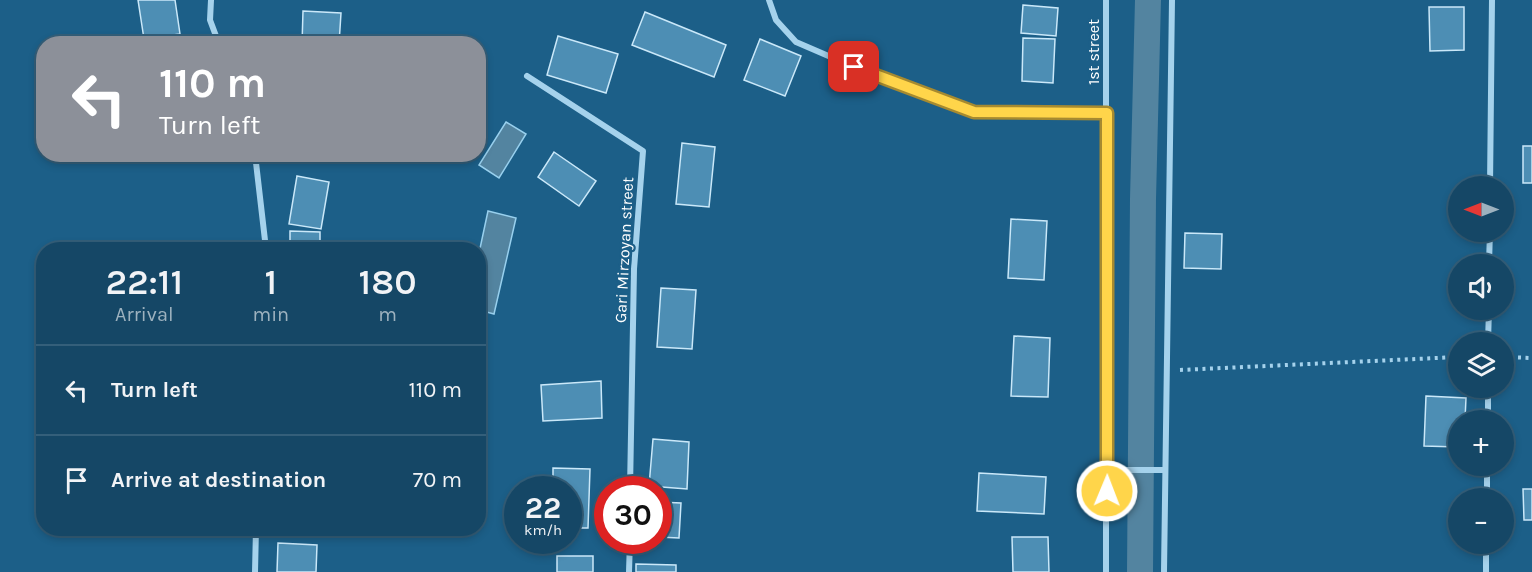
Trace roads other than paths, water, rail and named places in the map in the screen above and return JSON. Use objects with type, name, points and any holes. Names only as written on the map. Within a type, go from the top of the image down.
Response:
[{"type":"street","points":[[211,0],[210,20],[216,36]]},
{"type":"street","points":[[769,0],[776,20],[796,42],[854,67],[974,112],[1107,113]]},
{"type":"street","name":"1st street","points":[[1106,0],[1106,572]]},
{"type":"street","points":[[1164,572],[1172,0]]},
{"type":"street","points":[[1490,176],[1492,0]]},
{"type":"street","name":"Gari Mirzoyan street","points":[[527,76],[643,151],[634,269],[630,476]]},
{"type":"street","points":[[256,162],[265,242]]},
{"type":"street","points":[[1107,470],[1165,470]]},
{"type":"street","points":[[255,572],[256,536]]},
{"type":"street","points":[[629,572],[630,554]]},
{"type":"street","points":[[1486,554],[1486,572]]},
{"type":"water","points":[[506,122],[526,134],[499,178],[479,165],[481,162],[486,162],[486,154]]},
{"type":"water","points":[[488,211],[516,218],[494,314],[486,312],[486,242],[481,242]]},
{"type":"waterway","points":[[1140,572],[1143,199],[1148,0]]}]
